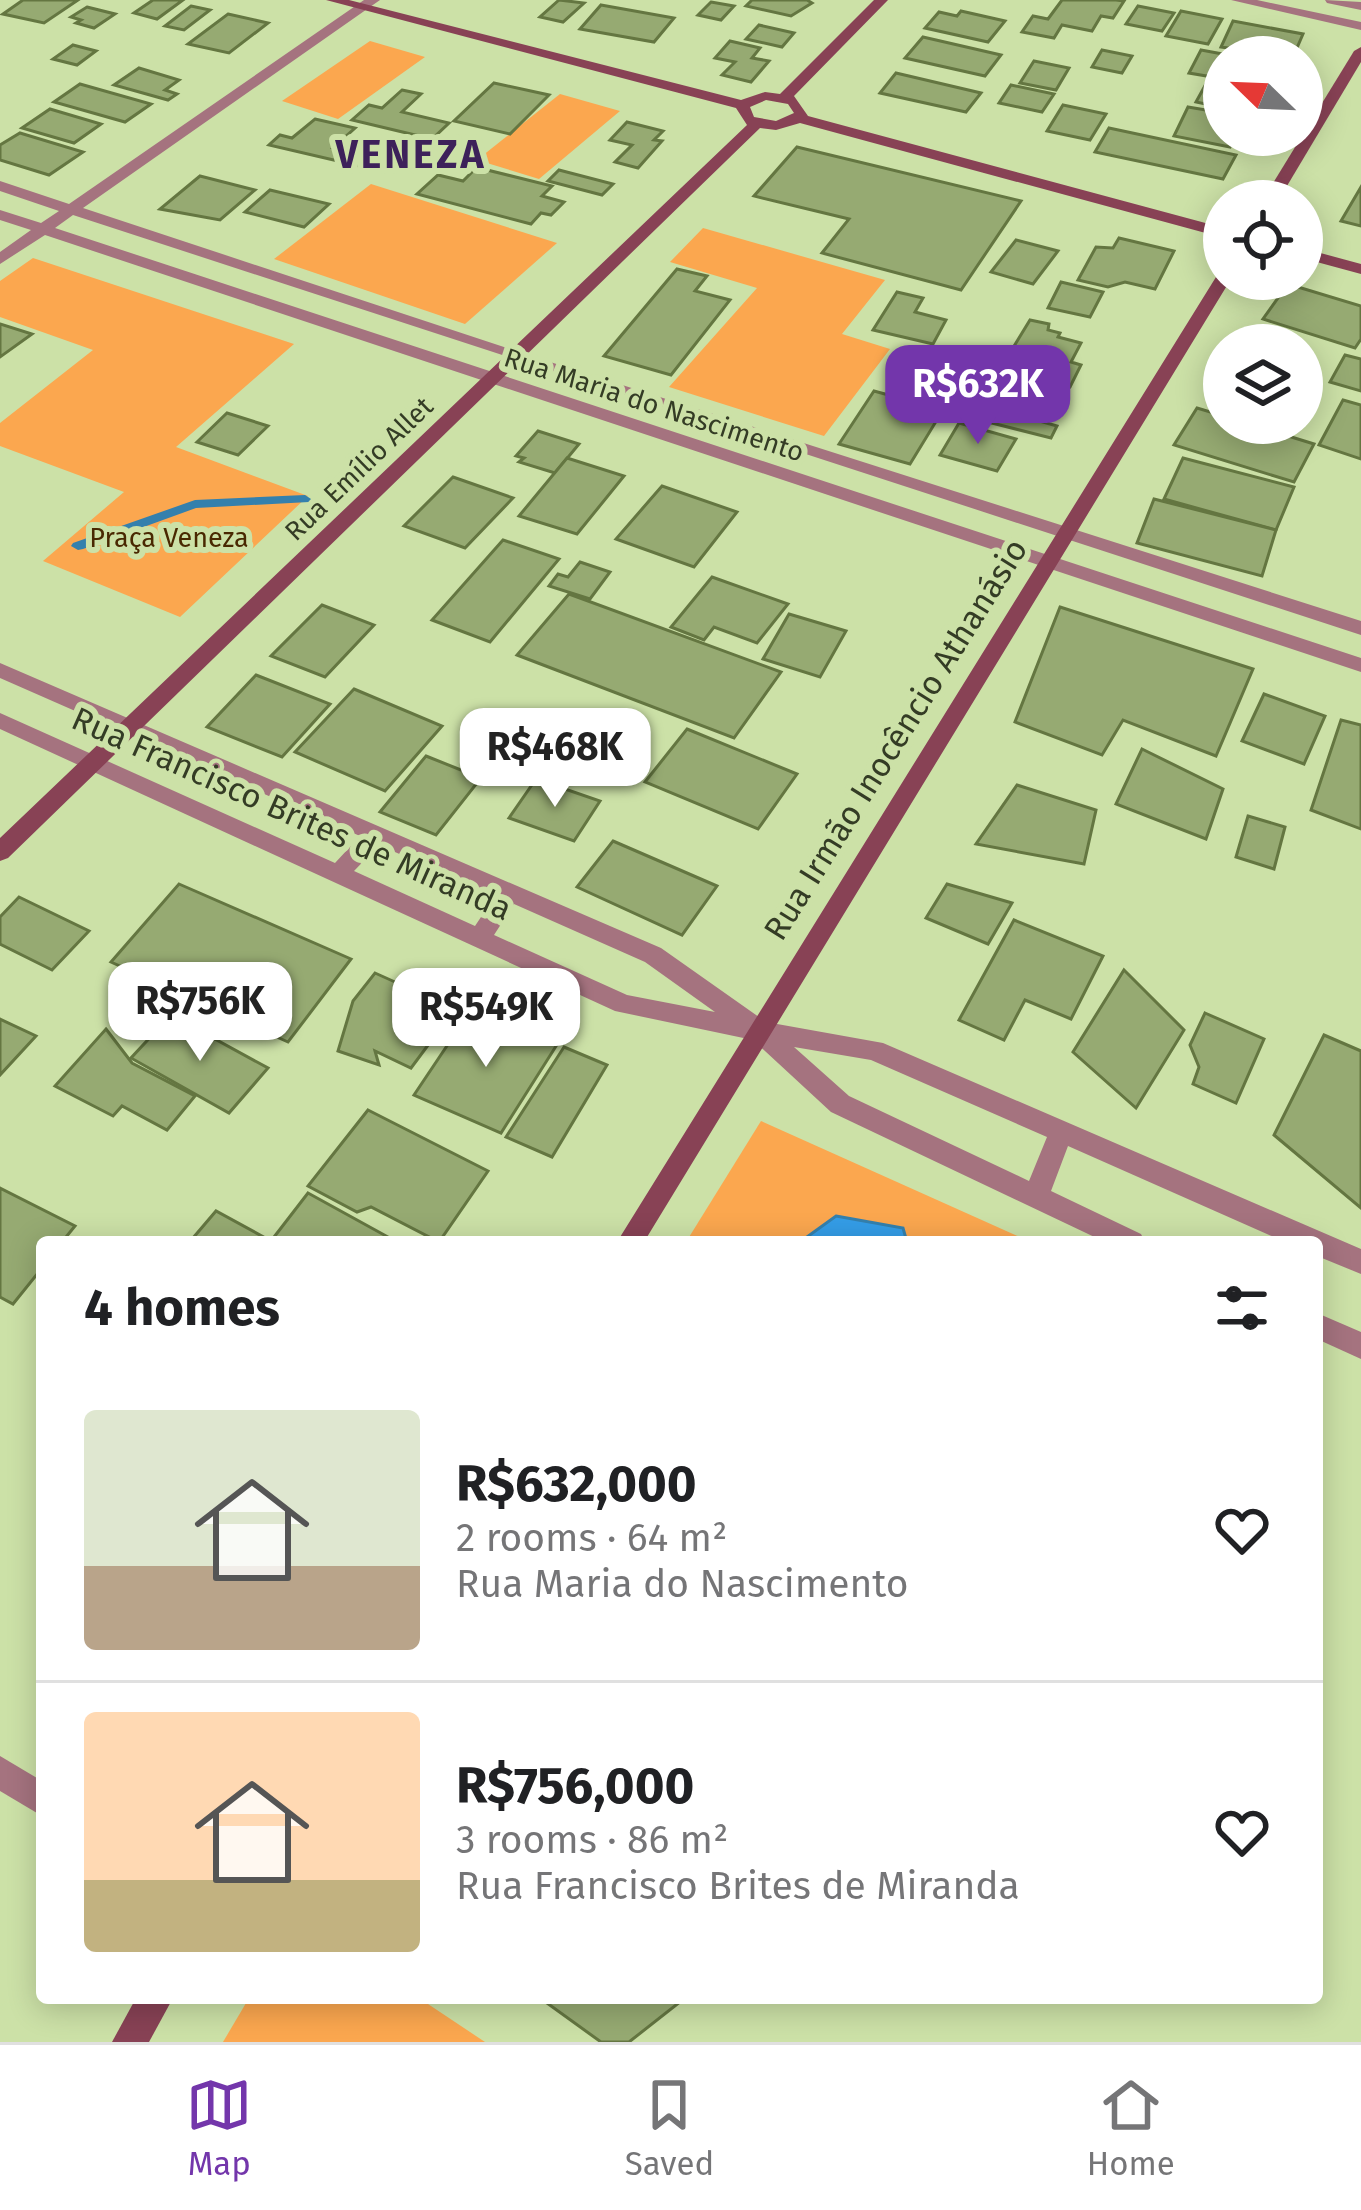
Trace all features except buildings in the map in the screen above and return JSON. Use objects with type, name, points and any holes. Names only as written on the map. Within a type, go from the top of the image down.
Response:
[{"type":"street","points":[[333,0],[366,3],[742,105],[755,98],[784,97],[799,104],[799,118]]},
{"type":"street","points":[[784,97],[881,0]]},
{"type":"street","points":[[1238,0],[1361,26]]},
{"type":"street","points":[[1332,0],[1361,6]]},
{"type":"street","points":[[0,259],[366,3]]},
{"type":"street","points":[[1283,180],[1361,51]]},
{"type":"street","points":[[742,105],[743,116],[756,124],[785,125],[799,118],[1203,227]]},
{"type":"street","name":"Rua Emílio Allet","points":[[0,852],[756,124]]},
{"type":"street","name":"Rua Maria do Nascimento","points":[[0,186],[1361,628]]},
{"type":"street","name":"Rua Maria do Nascimento","points":[[0,215],[1361,665]]},
{"type":"street","points":[[1323,258],[1361,268]]},
{"type":"street","points":[[206,284],[236,264]]},
{"type":"street","name":"Rua Irmão Inocêncio Athanásio","points":[[634,1236],[1210,300]]},
{"type":"street","points":[[328,325],[355,304]]},
{"type":"street","points":[[673,439],[694,414]]},
{"type":"street","points":[[772,471],[791,446]]},
{"type":"street","name":"Rua Francisco Brites de Miranda","points":[[0,670],[653,955],[760,1031],[840,1104],[1119,1236]]},
{"type":"street","name":"Rua Francisco Brites de Miranda","points":[[0,720],[623,1004],[874,1050],[1275,1234]]},
{"type":"street","points":[[338,874],[375,834]]},
{"type":"street","points":[[478,938],[510,892]]},
{"type":"street","points":[[1036,1197],[1061,1132]]},
{"type":"street","name":"Rua Francisco Brites de Miranda","points":[[1323,1246],[1361,1262]]},
{"type":"street","points":[[1323,1330],[1361,1346]]},
{"type":"street","points":[[0,1772],[36,1796]]},
{"type":"street","points":[[129,2042],[152,2004]]},
{"type":"green space","points":[[370,41],[425,57],[338,119],[282,101]]},
{"type":"green space","points":[[560,94],[620,111],[539,179],[477,160]]},
{"type":"green space","points":[[371,184],[557,243],[465,324],[274,259]]},
{"type":"green space","points":[[703,228],[885,280],[842,334],[890,349],[824,436],[669,387],[757,288],[670,262]]},
{"type":"green space","name":"Praça Veneza","points":[[33,258],[294,344],[176,447],[308,496],[180,617],[43,561],[124,492],[0,446],[0,423],[93,350],[0,317],[0,281]]},
{"type":"green space","points":[[761,1121],[1018,1236],[690,1236]]},
{"type":"green space","points":[[245,2004],[428,2004],[485,2042],[223,2042]]},
{"type":"water","points":[[836,1216],[903,1228],[905,1236],[808,1236]]},
{"type":"waterway","points":[[78,546],[195,504],[305,499]]},
{"type":"district","name":"VENEZA","points":[[411,154]]}]
